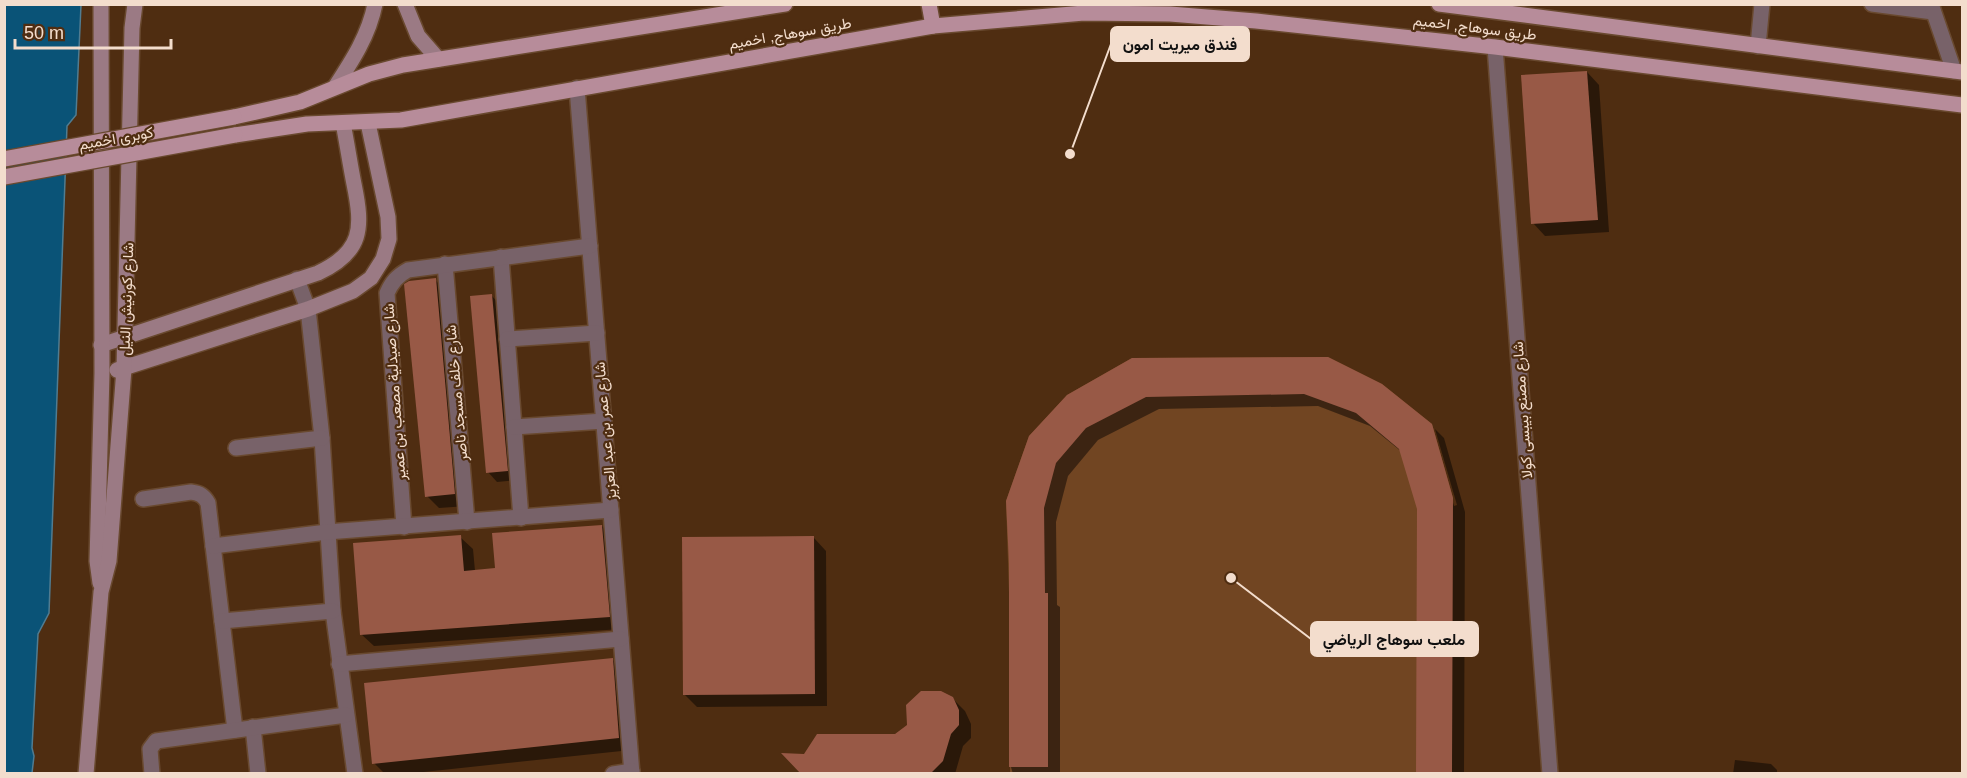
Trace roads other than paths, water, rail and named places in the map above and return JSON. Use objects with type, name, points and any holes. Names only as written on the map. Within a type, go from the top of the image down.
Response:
[{"type":"main road","name":"شارع كورنيش النيل","points":[[101,592],[98,561],[102,373],[102,4]]},
{"type":"main road","name":"شارع كورنيش النيل","points":[[86,774],[101,592],[109,561],[124,369],[132,28],[135,4]]},
{"type":"main road","points":[[335,87],[358,52],[375,4]]},
{"type":"main road","points":[[405,4],[418,36],[438,59]]},
{"type":"main road","name":"طريق سوهاج, اخميم","points":[[234,117],[300,102],[369,74],[403,65],[785,4]]},
{"type":"main road","points":[[929,4],[933,26]]},
{"type":"main road","name":"طريق سوهاج, اخميم","points":[[1439,4],[1958,71]]},
{"type":"main road","name":"طريق سوهاج, اخميم","points":[[235,135],[289,126],[368,123],[434,115],[933,26],[1084,13],[1170,14],[1256,21],[1495,47],[1962,105]]},
{"type":"main road","name":"كوبرى اخميم","points":[[4,159],[234,117]]},
{"type":"main road","points":[[102,345],[334,265],[347,253],[357,238],[360,220],[343,123]]},
{"type":"main road","points":[[102,373],[124,369],[308,309],[353,291],[370,278],[383,260],[389,239],[388,217],[368,123]]},
{"type":"main road","name":"كوبرى اخميم","points":[[4,177],[235,135]]},
{"type":"street","points":[[1758,46],[1762,4]]},
{"type":"street","points":[[1872,4],[1932,8],[1958,71]]},
{"type":"street","name":"شارع مصنع بيبسى كولا","points":[[1495,47],[1550,774]]},
{"type":"street","name":"شارع عمر بن عبد العزيز","points":[[577,88],[632,772]]},
{"type":"street","name":"شارع صيدلية مصعب بن عمير","points":[[404,527],[387,293],[391,283],[398,275],[408,270],[590,246]]},
{"type":"street","points":[[501,257],[521,518]]},
{"type":"street","name":"شارع خلف مسجد ناصر","points":[[445,264],[467,522]]},
{"type":"street","points":[[297,279],[308,309],[322,438],[333,611],[356,774]]},
{"type":"street","points":[[507,339],[597,333]]},
{"type":"street","points":[[514,427],[604,421]]},
{"type":"street","points":[[236,448],[322,438]]},
{"type":"street","points":[[143,499],[198,493],[208,503],[235,730]]},
{"type":"street","points":[[213,546],[327,532],[611,510]]},
{"type":"street","points":[[222,621],[333,611]]},
{"type":"street","points":[[339,664],[621,639]]},
{"type":"street","points":[[152,774],[150,749],[156,741],[346,715]]},
{"type":"street","points":[[253,727],[258,774]]},
{"type":"street","points":[[613,774],[632,772]]},
{"type":"water","points":[[5,5],[81,5],[76,115],[67,126],[49,613],[38,634],[32,773],[5,774]]},
{"type":"place","name":"فندق ميريت امون","points":[[1070,154]]},
{"type":"place","name":"ملعب سوهاج الرياضي","points":[[1231,578]]}]
